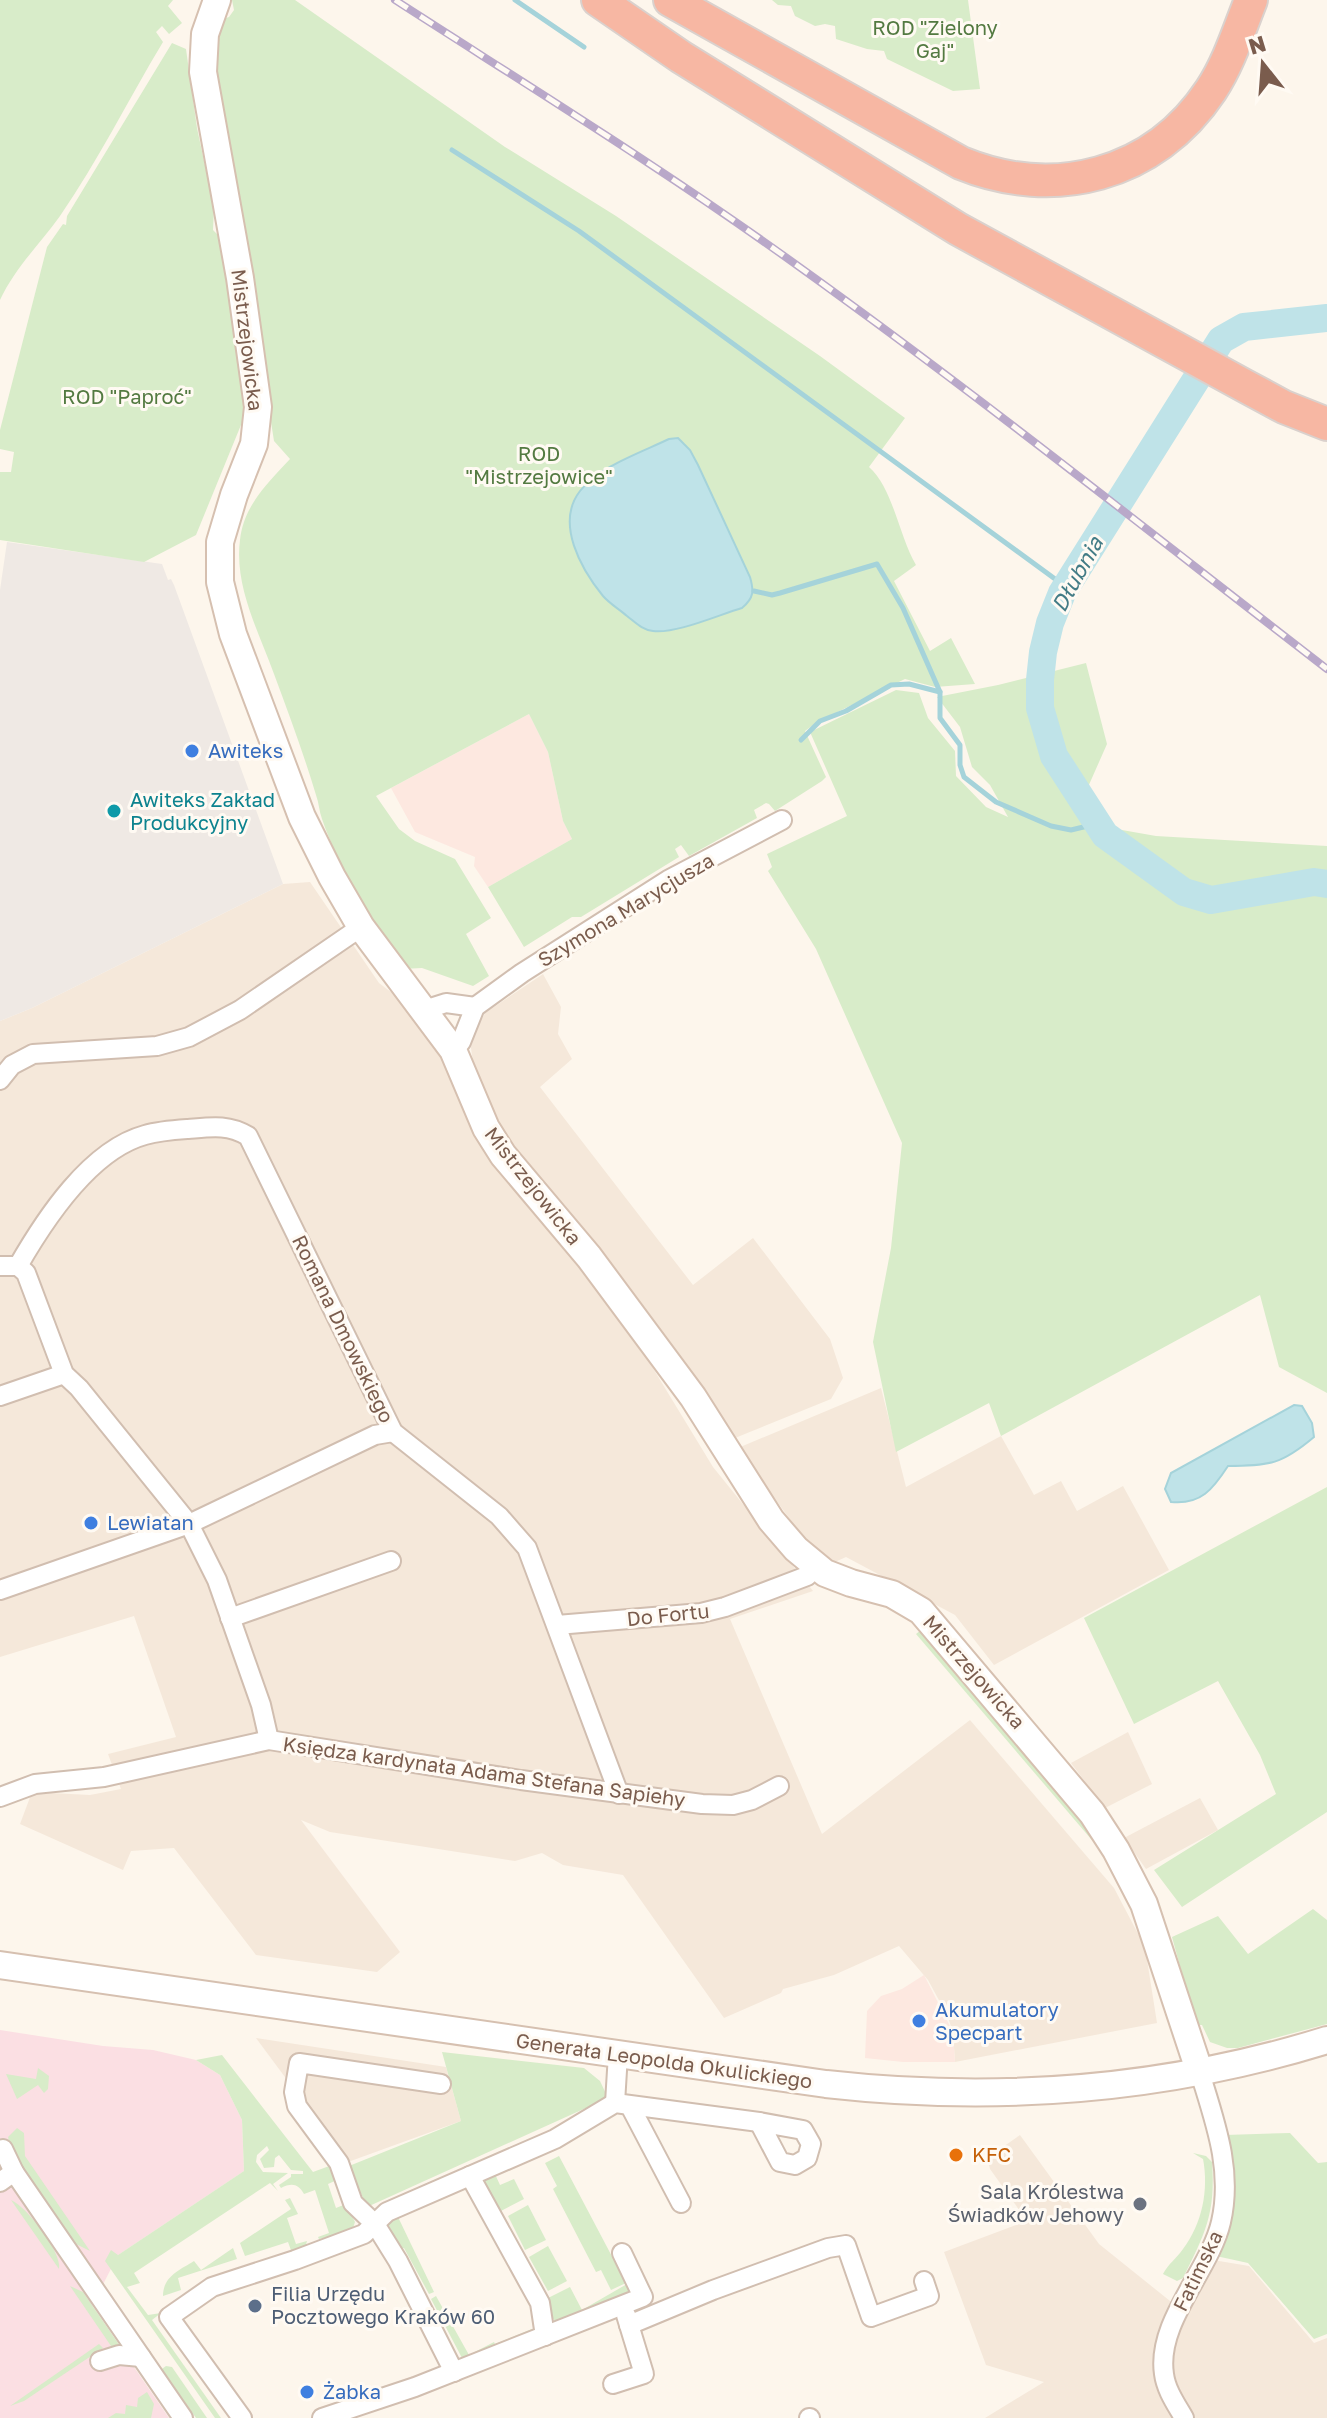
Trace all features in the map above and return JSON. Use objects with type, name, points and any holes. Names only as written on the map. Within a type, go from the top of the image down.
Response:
[{"type":"highway","points":[[598,0],[681,57],[958,229],[1284,407],[1327,424]]},
{"type":"highway","points":[[670,0],[917,140],[977,169],[1021,180],[1050,181],[1078,178],[1116,168],[1170,137],[1201,104],[1225,65],[1251,0]]},
{"type":"street","name":"Mistrzejowicka","points":[[217,0],[203,44],[203,72],[240,278],[258,407],[254,444],[220,542],[220,582],[233,634],[293,795],[324,862],[361,927],[453,1050],[486,1128],[503,1155],[589,1257],[693,1397],[771,1520],[796,1549],[817,1567],[842,1580],[892,1594],[921,1611],[1086,1805],[1140,1893],[1166,1963],[1200,2073]]},
{"type":"street","name":"Szymona Marycjusza","points":[[475,1007],[522,973],[668,880],[782,820]]},
{"type":"street","points":[[0,1080],[12,1065],[33,1054],[157,1046],[189,1037],[240,1010],[361,927]]},
{"type":"street","points":[[424,1010],[446,1003],[475,1007],[461,1042],[453,1050]]},
{"type":"street","name":"Romana Dmowskiego","points":[[9,1266],[87,1172],[125,1143],[144,1135],[170,1131],[231,1127],[248,1136],[393,1432],[486,1505],[519,1536],[527,1548],[619,1794]]},
{"type":"street","points":[[9,1266],[26,1273],[64,1374],[79,1388],[189,1524],[217,1580],[261,1705],[269,1740]]},
{"type":"street","points":[[0,1396],[64,1374]]},
{"type":"street","points":[[0,1590],[189,1524],[375,1435],[393,1432]]},
{"type":"street","points":[[230,1618],[391,1561]]},
{"type":"street","name":"Do Fortu","points":[[557,1625],[701,1613],[807,1576],[817,1567]]},
{"type":"street","name":"Księdza kardynała Adama Stefana Sapiehy","points":[[0,1797],[35,1784],[119,1774],[269,1740],[702,1804],[733,1805],[752,1800],[779,1786]]},
{"type":"street","name":"Generała Leopolda Okulickiego","points":[[0,1965],[826,2084],[936,2093],[1001,2094],[1086,2089],[1200,2073],[1327,2040]]},
{"type":"street","points":[[618,2054],[622,2105],[681,2203]]},
{"type":"street","points":[[441,2084],[299,2063],[294,2092],[296,2103],[339,2163],[355,2206],[375,2224],[398,2261],[454,2372]]},
{"type":"street","name":"Fatimska","points":[[1184,2418],[1164,2378],[1165,2349],[1180,2308],[1216,2237],[1223,2215],[1226,2183],[1222,2146],[1200,2073]]},
{"type":"street","points":[[242,2418],[169,2317],[212,2287],[364,2234],[387,2212],[555,2139],[622,2105],[759,2122]]},
{"type":"street","points":[[3,2149],[7,2177],[183,2418]]},
{"type":"street","points":[[470,2176],[540,2303],[545,2336]]},
{"type":"street","points":[[629,2325],[713,2290],[828,2248],[846,2245],[871,2317],[929,2296],[924,2281]]},
{"type":"street","points":[[322,2418],[454,2372],[643,2297],[622,2253]]},
{"type":"street","points":[[613,2384],[644,2374],[622,2305]]},
{"type":"street","points":[[100,2361],[119,2355],[141,2357]]},
{"type":"shaded area","points":[[7,542],[162,564],[168,580],[171,579],[174,585],[283,884],[0,1021],[0,590]]},
{"type":"shaded area","points":[[529,714],[548,752],[563,821],[572,839],[488,887],[474,866],[475,857],[415,832],[391,788]]},
{"type":"shaded area","points":[[310,882],[379,983],[404,1002],[440,1051],[515,1184],[637,1342],[713,1467],[813,1591],[730,1619],[822,1834],[970,1720],[1114,1888],[1145,1947],[1157,2023],[955,2062],[953,2032],[947,2015],[928,1980],[899,1946],[834,1975],[783,1989],[781,1993],[724,2018],[623,1875],[563,1865],[542,1853],[515,1861],[330,1832],[301,1820],[400,1952],[377,1972],[256,1955],[174,1848],[131,1851],[123,1870],[20,1824],[32,1792],[90,1795],[121,1789],[108,1754],[176,1737],[134,1616],[0,1657],[0,1021],[283,884]]},
{"type":"shaded area","points":[[543,974],[561,1007],[558,1034],[572,1059],[540,1087],[693,1285],[753,1238],[830,1339],[843,1378],[831,1399],[735,1438],[508,1140],[477,1091],[470,1041],[485,1013]]},
{"type":"shaded area","points":[[881,1388],[906,1487],[1001,1436],[1034,1495],[1061,1481],[1077,1511],[1123,1486],[1169,1570],[994,1665],[955,1615],[846,1557],[835,1562],[805,1540],[738,1448]]},
{"type":"shaded area","points":[[1128,1732],[1152,1784],[1105,1808],[1071,1763]]},
{"type":"shaded area","points":[[1200,1798],[1218,1830],[1146,1869],[1124,1838]]},
{"type":"shaded area","points":[[924,1975],[953,2032],[955,2062],[865,2058],[867,2011],[881,1996],[902,1989]]},
{"type":"shaded area","points":[[0,2030],[103,2046],[153,2050],[196,2060],[220,2075],[242,2120],[244,2171],[118,2255],[92,2306],[169,2418],[0,2418]]},
{"type":"shaded area","points":[[256,2038],[446,2067],[461,2121],[348,2162]]},
{"type":"shaded area","points":[[1020,2135],[1099,2244],[1185,2313],[1213,2260],[1249,2266],[1314,2343],[1327,2338],[1327,2418],[985,2418],[1044,2382],[986,2365],[944,2252],[1027,2221],[990,2169],[987,2158]]},
{"type":"green space","points":[[0,0],[173,0],[168,6],[182,23],[169,34],[162,26],[156,32],[163,42],[100,152],[60,216],[20,267],[0,300]]},
{"type":"green space","name":"ROD \"Mistrzejowice\"","points":[[232,0],[295,0],[505,147],[616,216],[905,418],[869,467],[884,487],[916,565],[894,581],[930,651],[951,638],[975,684],[935,687],[905,679],[817,722],[805,731],[826,777],[822,781],[775,811],[766,803],[754,810],[757,818],[689,856],[681,845],[675,849],[679,857],[581,917],[572,917],[524,947],[488,887],[572,839],[563,821],[548,752],[529,714],[376,796],[399,829],[415,841],[455,859],[491,918],[466,934],[489,976],[473,986],[422,968],[402,969],[358,896],[329,838],[244,592],[239,558],[242,527],[258,496],[290,459],[274,441],[214,60],[220,20],[229,17],[234,10]]},
{"type":"green space","name":"ROD \"Zielony Gaj\"","points":[[772,0],[968,0],[980,89],[953,91],[887,59],[884,51],[836,39],[835,26],[815,26],[795,16],[791,6],[778,5]]},
{"type":"green space","name":"ROD \"Paproć\"","points":[[172,43],[186,49],[197,128],[214,208],[213,230],[218,235],[240,350],[243,420],[196,535],[144,562],[0,540],[0,472],[11,472],[14,452],[0,449],[0,430],[47,247],[63,224],[66,225],[67,216]]},
{"type":"green space","points":[[1086,663],[1107,744],[1088,787],[1105,827],[1156,836],[1327,846],[1327,1393],[1279,1367],[1260,1295],[1001,1436],[989,1403],[896,1452],[873,1342],[891,1248],[902,1143],[816,949],[768,871],[772,867],[767,854],[847,816],[810,732],[896,690],[919,693],[928,718],[955,751],[956,776],[986,807],[1008,817],[990,785],[972,767],[960,727],[937,697]]},
{"type":"green space","points":[[1327,1487],[1327,1812],[1182,1907],[1154,1870],[1276,1794],[1260,1755],[1218,1681],[1134,1724],[1084,1618]]},
{"type":"green space","points":[[921,1630],[1099,1844],[1091,1839],[916,1634]]},
{"type":"green space","points":[[1313,1909],[1327,1920],[1327,2024],[1238,2048],[1210,2042],[1202,2025],[1196,2025],[1172,1937],[1218,1916],[1248,1954]]},
{"type":"green space","points":[[442,2052],[584,2068],[600,2081],[608,2098],[367,2207],[349,2166],[461,2121]]},
{"type":"green space","points":[[222,2055],[313,2172],[332,2165],[337,2180],[328,2184],[336,2208],[346,2204],[355,2222],[352,2231],[319,2239],[329,2233],[315,2190],[304,2194],[294,2185],[281,2188],[279,2185],[291,2174],[303,2174],[303,2171],[291,2170],[279,2155],[275,2158],[274,2167],[264,2168],[260,2159],[269,2150],[267,2146],[257,2155],[256,2162],[263,2172],[288,2173],[273,2184],[278,2191],[270,2183],[134,2273],[140,2283],[127,2287],[148,2315],[161,2313],[152,2320],[221,2418],[215,2418],[105,2261],[111,2250],[118,2255],[244,2171],[242,2120],[220,2075],[196,2060]]},
{"type":"green space","points":[[38,2068],[49,2076],[48,2089],[44,2093],[38,2085],[17,2099],[6,2074],[36,2079]]},
{"type":"green space","points":[[17,2128],[24,2133],[25,2156],[90,2251],[76,2244],[11,2150],[8,2137]]},
{"type":"green space","points":[[1290,2133],[1318,2163],[1327,2162],[1327,2334],[1314,2339],[1248,2263],[1216,2256],[1225,2135]]},
{"type":"green space","points":[[1193,2153],[1206,2156],[1212,2162],[1212,2195],[1203,2235],[1183,2278],[1177,2281],[1163,2274],[1190,2239],[1204,2195],[1203,2159]]},
{"type":"green space","points":[[559,2156],[626,2283],[611,2290],[601,2270],[596,2272],[553,2189],[557,2186],[545,2163]]},
{"type":"green space","points":[[494,2172],[500,2185],[514,2179],[524,2199],[497,2213],[483,2182]]},
{"type":"green space","points":[[290,2198],[298,2214],[287,2218],[296,2244],[307,2241],[305,2248],[292,2253],[288,2242],[245,2256],[240,2243],[291,2209],[285,2200]]},
{"type":"green space","points":[[11,2200],[26,2211],[42,2231],[55,2252],[59,2269]]},
{"type":"green space","points":[[528,2205],[546,2240],[525,2250],[508,2216]]},
{"type":"green space","points":[[398,2217],[434,2292],[429,2294],[388,2224],[388,2220]]},
{"type":"green space","points":[[548,2246],[567,2281],[548,2291],[529,2257]]},
{"type":"green space","points":[[233,2248],[237,2259],[178,2278],[181,2290],[163,2296],[166,2283],[178,2271],[194,2261],[201,2270]]},
{"type":"green space","points":[[627,2284],[629,2293],[564,2321],[555,2321],[548,2312],[548,2298],[570,2287],[582,2310]]},
{"type":"green space","points":[[70,2286],[83,2292],[120,2346],[111,2346]]},
{"type":"green space","points":[[436,2296],[469,2355],[494,2342],[532,2329],[531,2332],[462,2358],[431,2299]]},
{"type":"green space","points":[[99,2344],[103,2348],[24,2401],[10,2406]]},
{"type":"green space","points":[[172,2367],[207,2418],[196,2418],[162,2369]]},
{"type":"green space","points":[[147,2392],[154,2404],[151,2418],[108,2418],[116,2413],[125,2414],[126,2405],[137,2407],[138,2398]]},
{"type":"water","points":[[678,438],[690,450],[698,465],[750,577],[752,594],[742,608],[685,627],[653,631],[639,625],[603,596],[579,559],[570,531],[570,517],[573,504],[588,482],[609,467],[669,439]]},
{"type":"water","points":[[1294,1405],[1302,1406],[1312,1423],[1314,1437],[1303,1446],[1275,1462],[1228,1466],[1205,1494],[1190,1501],[1171,1502],[1165,1489],[1171,1473]]},
{"type":"waterway","points":[[515,0],[584,47]]},
{"type":"waterway","points":[[452,150],[579,231],[1066,587]]},
{"type":"waterway","name":"Dłubnia","points":[[1327,318],[1244,327],[1221,340],[1062,593],[1050,623],[1040,680],[1040,708],[1054,756],[1105,835],[1184,892],[1211,900],[1314,882],[1327,884]]},
{"type":"waterway","points":[[754,591],[772,595],[877,564],[903,608],[940,692],[940,718],[960,745],[960,765],[964,777],[996,802],[1051,826],[1071,830],[1096,824]]},
{"type":"waterway","points":[[801,740],[820,721],[846,711],[891,685],[909,684],[940,692]]},
{"type":"railway","points":[[395,0],[649,163],[798,266],[998,415],[1327,669]]},
{"type":"place","name":"Awiteks","points":[[192,751]]},
{"type":"place","name":"Awiteks Zakład Produkcyjny","points":[[114,811]]},
{"type":"place","name":"Lewiatan","points":[[91,1523]]},
{"type":"place","name":"Akumulatory Specpart","points":[[919,2021]]},
{"type":"place","name":"KFC","points":[[956,2155]]},
{"type":"place","name":"Sala Królestwa Świadków Jehowy","points":[[1140,2204]]},
{"type":"place","name":"Filia Urzędu Pocztowego Kraków 60","points":[[255,2306]]},
{"type":"place","name":"Żabka","points":[[307,2392]]}]
